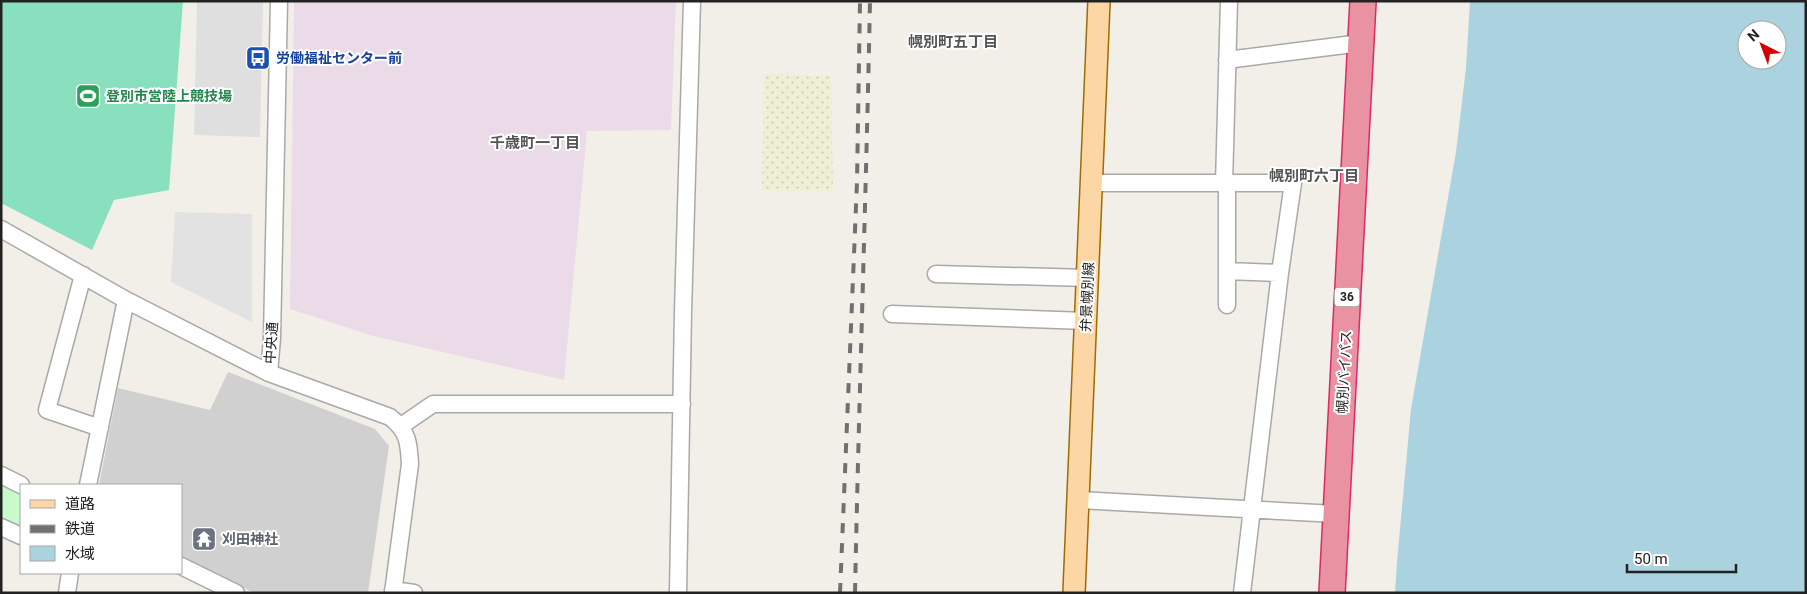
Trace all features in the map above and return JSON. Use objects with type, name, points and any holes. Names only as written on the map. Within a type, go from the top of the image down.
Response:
[{"type":"highway","name":"幌別バイパス","points":[[1332,593],[1363,1]]},
{"type":"main road","name":"弁景幌別線","points":[[1074,593],[1099,1]]},
{"type":"street","name":"中央通","points":[[279,1],[272,328],[269,373],[390,417],[401,426]]},
{"type":"street","points":[[678,593],[683,312],[692,1]]},
{"type":"street","points":[[1227,305],[1226,184],[1229,1]]},
{"type":"street","points":[[1227,60],[1361,44]]},
{"type":"street","points":[[1092,183],[1293,184],[1280,274],[1242,593]]},
{"type":"street","points":[[1,229],[126,300],[269,373]]},
{"type":"street","points":[[1227,271],[1280,274]]},
{"type":"street","points":[[936,274],[1088,278]]},
{"type":"street","points":[[83,275],[47,410],[100,428]]},
{"type":"street","points":[[88,484],[126,300]]},
{"type":"street","points":[[892,314],[1086,321]]},
{"type":"street","points":[[414,593],[393,592],[410,464],[409,444],[401,426],[433,404],[682,404]]},
{"type":"street","points":[[1,475],[20,484]]},
{"type":"street","points":[[1079,500],[1336,514]]},
{"type":"street","points":[[1,527],[20,536]]},
{"type":"street","points":[[182,566],[236,593]]},
{"type":"street","points":[[67,593],[70,574]]},
{"type":"shaded area","points":[[197,1],[263,1],[260,137],[194,135]]},
{"type":"shaded area","points":[[294,1],[676,1],[671,130],[587,131],[564,380],[373,336],[290,309]]},
{"type":"shaded area","points":[[175,212],[252,214],[252,322],[171,282]]},
{"type":"shaded area","points":[[228,372],[375,429],[389,446],[368,593],[254,593],[182,557],[182,484],[99,484],[118,388],[210,410]]},
{"type":"green space","name":"登別市営陸上競技場","points":[[1,1],[183,1],[169,190],[114,200],[92,250],[1,203]]},
{"type":"green space","points":[[764,74],[831,76],[833,191],[762,191]]},
{"type":"green space","points":[[1,482],[20,492],[20,534],[1,524]]},
{"type":"water","points":[[1470,1],[1806,1],[1806,593],[1395,593],[1411,409],[1456,152],[1466,68]]},
{"type":"railway","points":[[840,593],[857,182],[860,1]]},
{"type":"railway","points":[[855,593],[870,1]]},
{"type":"place","name":"労働福祉センター前","points":[[258,58]]},
{"type":"place","name":"登別市営陸上競技場","points":[[88,96]]},
{"type":"place","name":"刈田神社","points":[[204,539]]},
{"type":"district","name":"幌別町五丁目","points":[[953,42]]},
{"type":"district","name":"千歳町一丁目","points":[[535,143]]},
{"type":"district","name":"幌別町六丁目","points":[[1314,176]]}]
